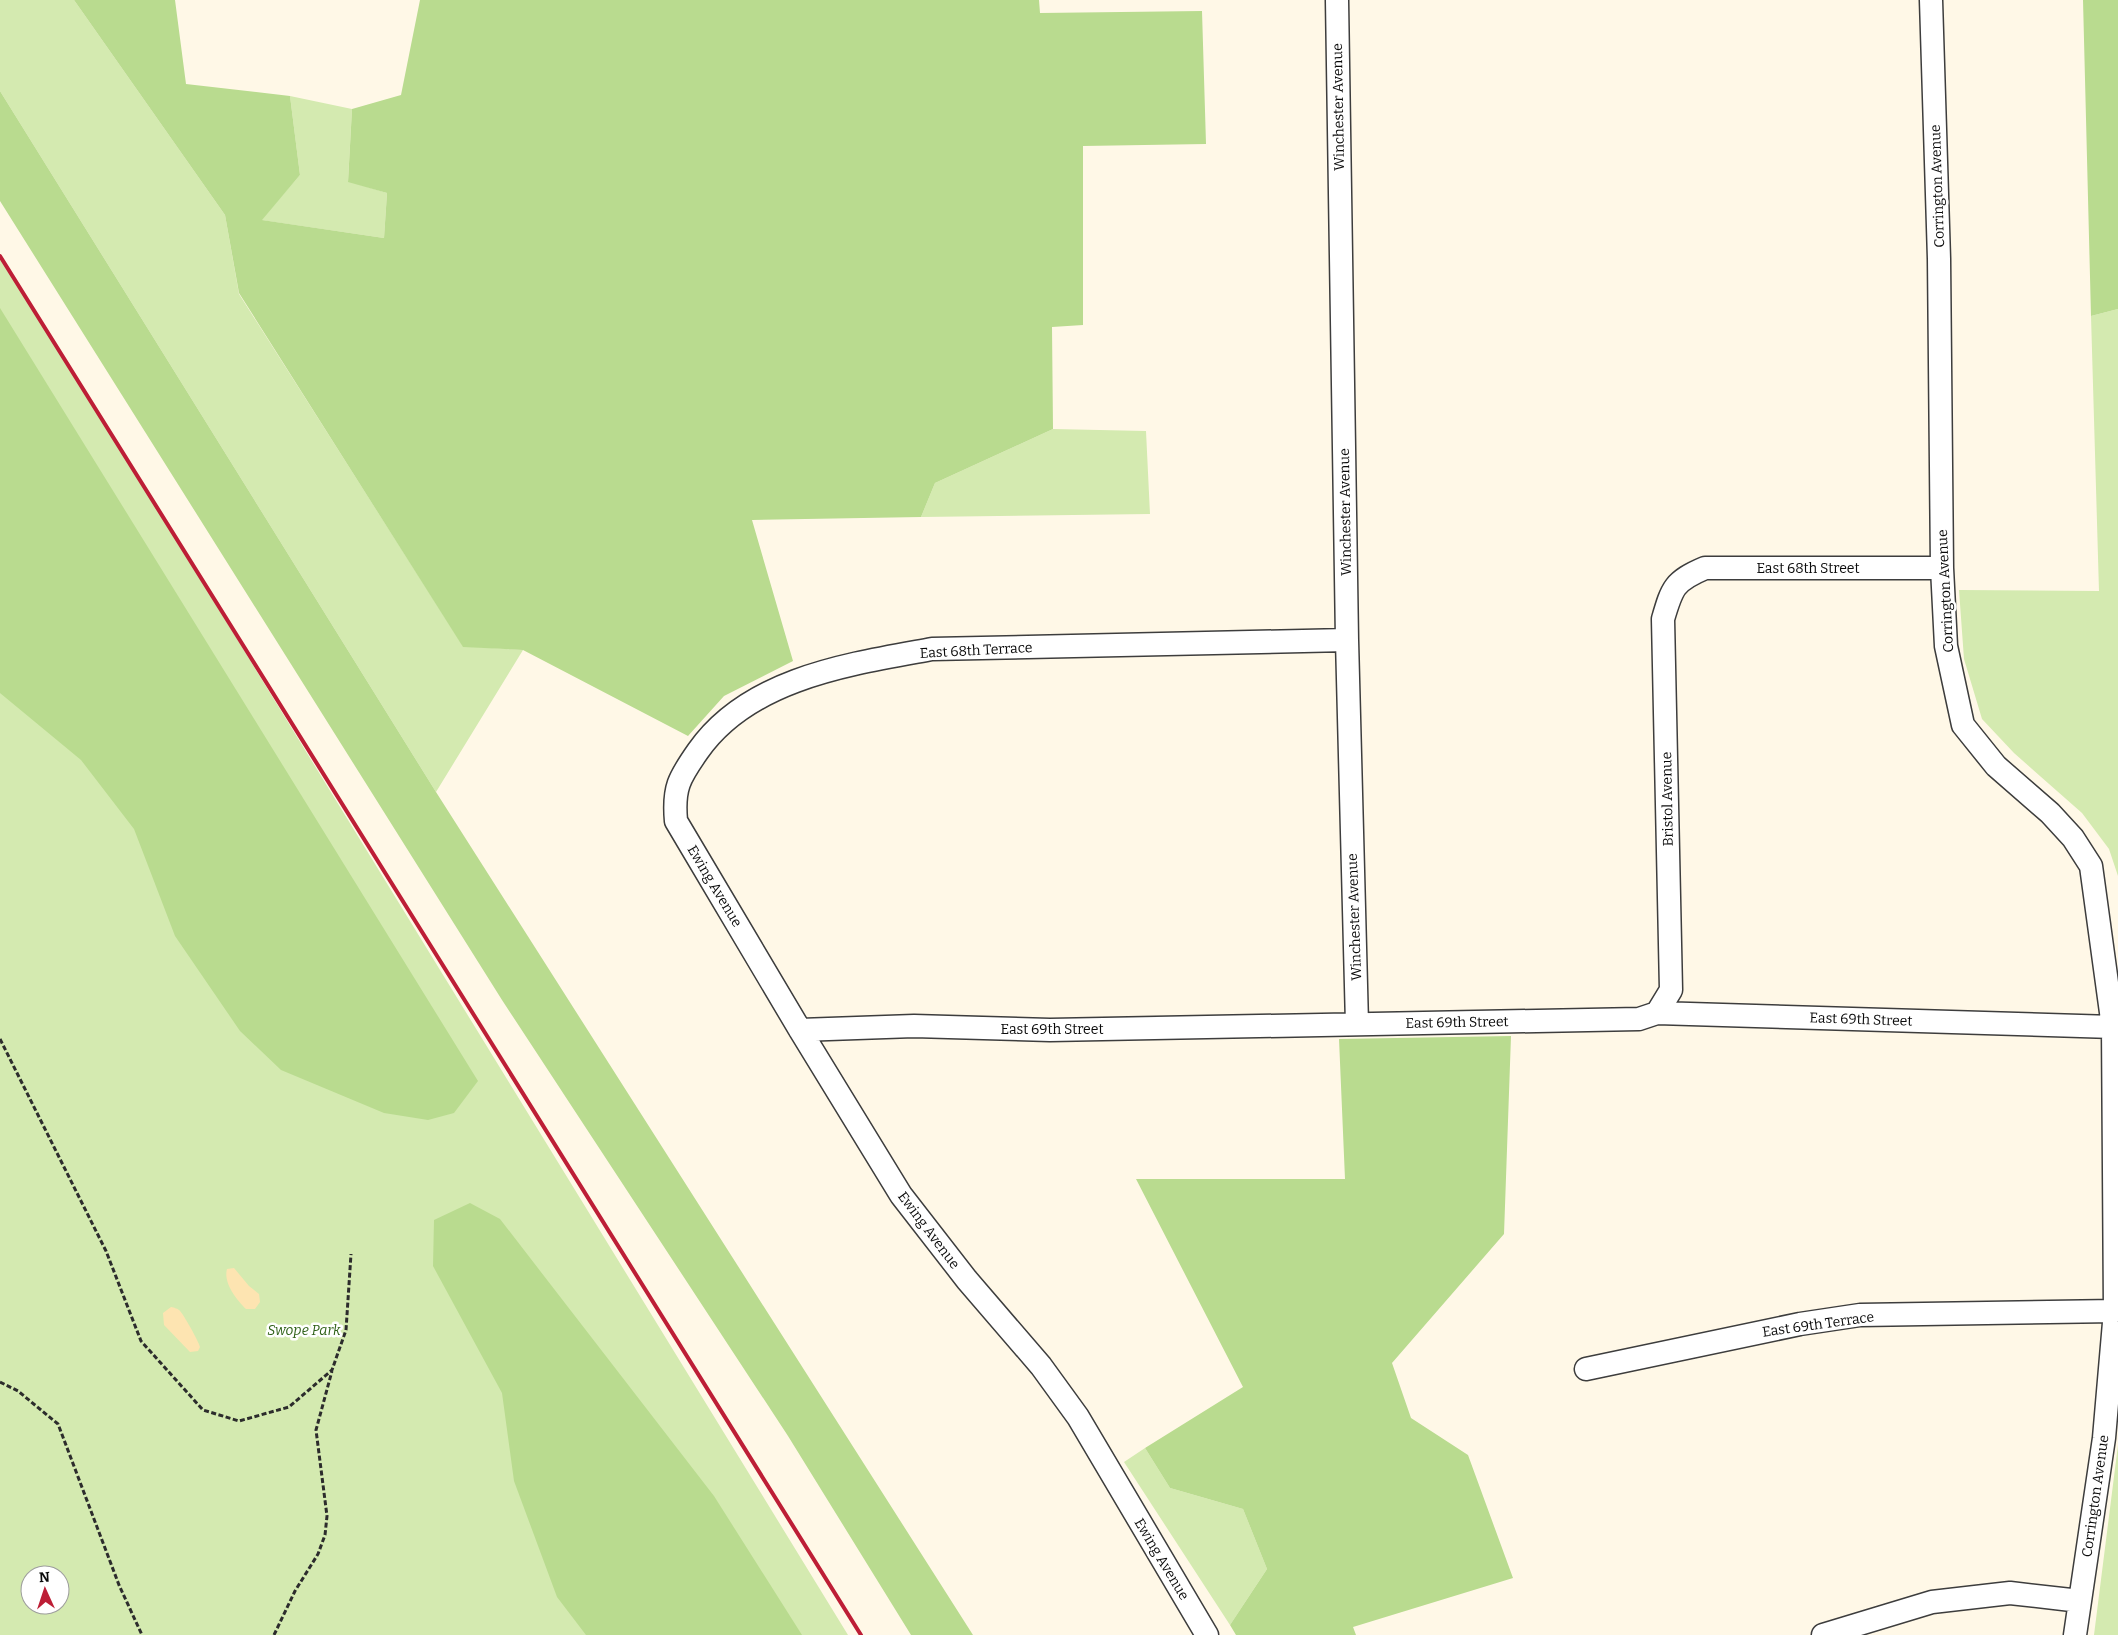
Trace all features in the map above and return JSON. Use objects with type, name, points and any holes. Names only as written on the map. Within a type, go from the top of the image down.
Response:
[{"type":"street","name":"Winchester Avenue","points":[[1337,0],[1347,640],[1358,1024]]},
{"type":"street","name":"Corrington Avenue","points":[[1931,0],[1939,259],[1942,568],[1946,646],[1964,725],[1996,766],[2050,813],[2073,838],[2091,866],[2113,1027],[2115,1311],[2104,1438],[2075,1635]]},
{"type":"street","name":"East 68th Street","points":[[1678,584],[1685,577],[1705,568],[1942,568]]},
{"type":"street","name":"Bristol Avenue","points":[[1657,1013],[1671,990],[1663,619],[1670,592],[1678,584]]},
{"type":"street","name":"East 68th Terrace","points":[[675,809],[674,798],[681,774],[705,740],[735,712],[771,691],[818,674],[869,660],[932,650],[1347,640]]},
{"type":"street","name":"Ewing Avenue","points":[[675,809],[676,821],[800,1030],[902,1195],[967,1280],[1041,1366],[1078,1417],[1207,1635]]},
{"type":"street","name":"East 69th Street","points":[[800,1030],[914,1026],[1050,1030],[1639,1019],[1657,1013],[2113,1027]]},
{"type":"street","name":"East 69th Terrace","points":[[1586,1369],[1800,1324],[1860,1315],[2115,1311]]},
{"type":"street","points":[[1823,1635],[1932,1602],[2010,1593],[2080,1601]]},
{"type":"path","points":[[0,1039],[106,1251],[141,1341],[203,1410],[239,1421],[289,1407],[332,1370]]},
{"type":"path","points":[[274,1635],[295,1591],[318,1554],[325,1535],[328,1516],[316,1430],[332,1370],[346,1330],[351,1254]]},
{"type":"path","points":[[0,1382],[18,1392],[58,1424],[119,1586],[142,1635]]},
{"type":"green space","points":[[0,0],[74,0],[225,215],[239,294],[463,646],[523,650],[436,792],[0,91]]},
{"type":"green space","points":[[74,0],[175,0],[186,84],[290,96],[300,175],[262,220],[384,238],[387,193],[348,182],[352,109],[401,95],[420,0],[1039,0],[1040,13],[1202,11],[1206,144],[1083,146],[1083,325],[1052,327],[1053,429],[935,483],[921,517],[752,520],[793,661],[724,696],[688,736],[523,650],[463,647],[239,293],[225,215]]},
{"type":"green space","points":[[2083,0],[2118,0],[2118,309],[2091,316]]},
{"type":"green space","points":[[0,91],[436,792],[973,1635],[911,1635],[788,1436],[502,1000],[0,201]]},
{"type":"green space","points":[[290,96],[352,109],[348,181],[387,193],[384,238],[261,220],[300,175]]},
{"type":"green space","name":"Swope Park","points":[[0,257],[164,520],[848,1635],[0,1635]]},
{"type":"green space","points":[[0,308],[478,1081],[454,1113],[428,1120],[384,1113],[281,1070],[240,1031],[175,936],[134,829],[81,760],[0,693]]},
{"type":"green space","points":[[2118,309],[2118,876],[2109,849],[2082,813],[2014,753],[1982,719],[1964,659],[1959,590],[2099,591],[2091,316]]},
{"type":"green space","points":[[1053,429],[1146,431],[1150,514],[921,517],[935,483]]},
{"type":"green space","points":[[1511,1036],[1504,1234],[1392,1363],[1411,1418],[1468,1455],[1513,1578],[1353,1627],[1356,1635],[1236,1635],[1230,1625],[1267,1569],[1243,1509],[1170,1488],[1145,1448],[1243,1387],[1136,1179],[1345,1179],[1339,1039]]},
{"type":"green space","points":[[470,1203],[500,1219],[714,1496],[802,1635],[586,1635],[557,1597],[514,1481],[502,1393],[433,1266],[434,1220]]},
{"type":"green space","points":[[2118,1445],[2118,1635],[2094,1635]]},
{"type":"green space","points":[[1145,1448],[1170,1488],[1243,1509],[1267,1569],[1230,1625],[1124,1462]]},
{"type":"sand","points":[[234,1268],[249,1286],[259,1294],[260,1302],[255,1309],[246,1309],[232,1291],[226,1274],[227,1269]]},
{"type":"sand","points":[[171,1307],[179,1310],[187,1322],[199,1344],[198,1351],[190,1352],[164,1325],[163,1313]]},
{"type":"railway","points":[[0,256],[861,1635]]}]
